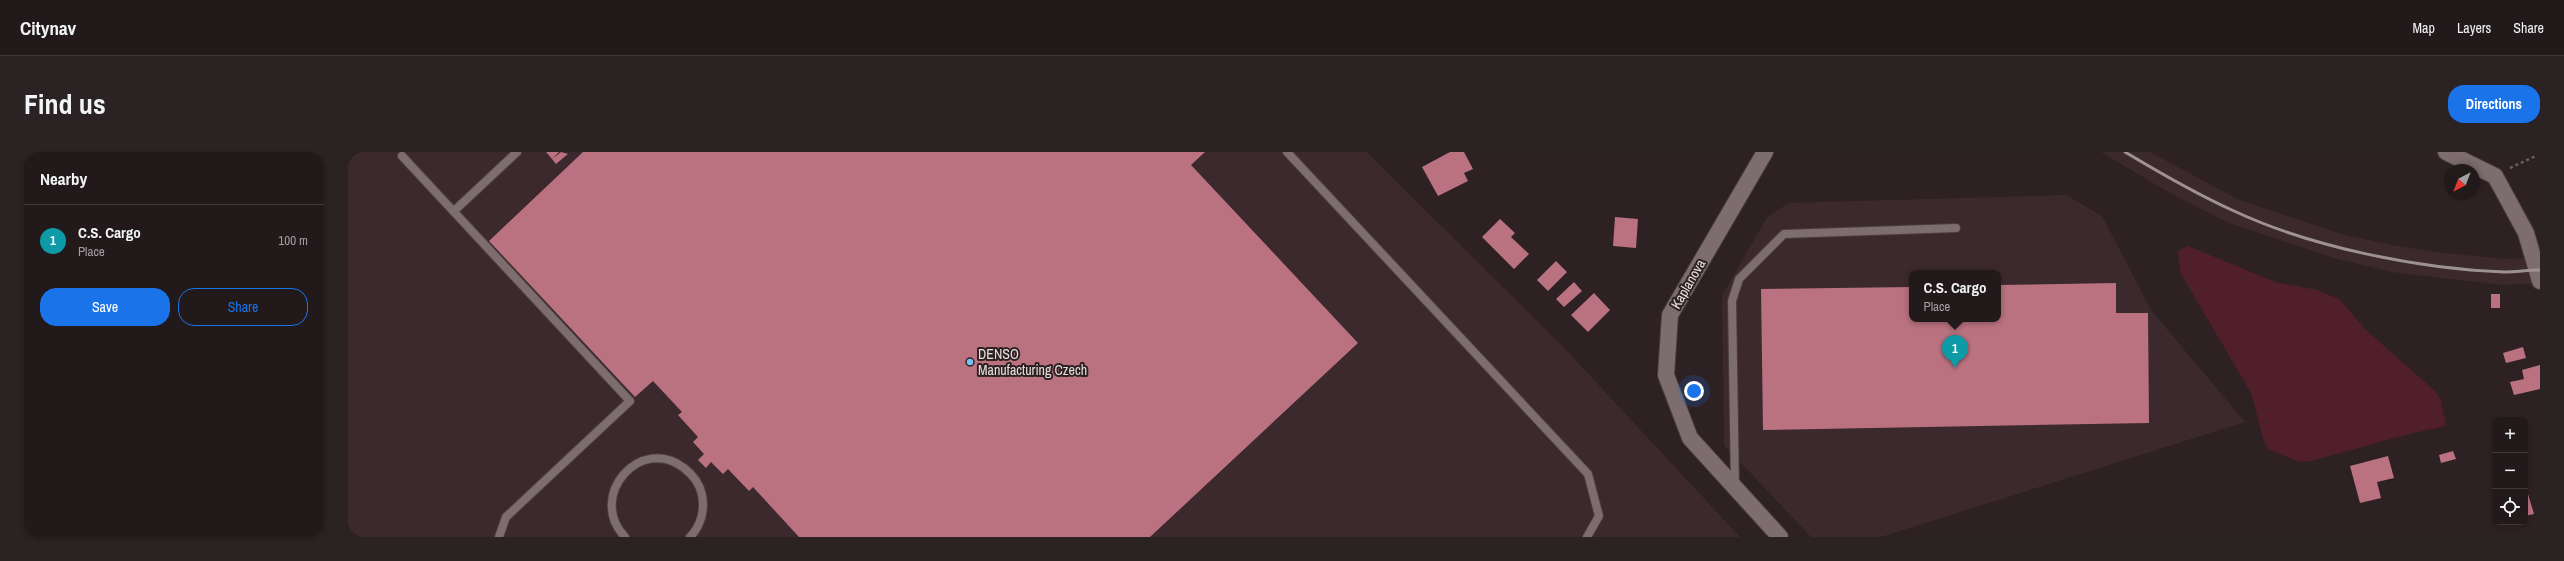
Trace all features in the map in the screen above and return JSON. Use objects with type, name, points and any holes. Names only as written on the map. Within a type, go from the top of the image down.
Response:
[{"type":"street","name":"Kaplanova","points":[[1765,152],[1670,315],[1666,375],[1690,438],[1780,537]]},
{"type":"street","points":[[2446,152],[2495,176],[2526,233],[2540,281]]},
{"type":"lane","points":[[454,211],[517,152]]},
{"type":"lane","points":[[1287,152],[1588,474],[1599,516],[1587,537]]},
{"type":"lane","points":[[402,156],[630,401],[506,517],[499,537]]},
{"type":"lane","points":[[1735,488],[1732,301],[1739,279],[1784,234],[1956,228]]},
{"type":"lane","points":[[624,537],[617,527],[612,512],[612,495],[616,485],[629,468],[638,463],[661,459],[672,461],[690,473],[702,492],[702,514],[699,525],[690,537]]},
{"type":"path","points":[[2495,176],[2540,154]]},
{"type":"shaded area","points":[[348,152],[1367,152],[1568,352],[1740,537],[348,537]]},
{"type":"shaded area","points":[[2101,152],[2150,152],[2239,200],[2341,234],[2396,246],[2445,253],[2504,259],[2540,257],[2540,283],[2504,285],[2392,272],[2334,258],[2229,223],[2170,193]]},
{"type":"shaded area","points":[[2066,195],[2102,216],[2151,310],[2245,422],[1881,537],[1811,537],[1724,445],[1722,296],[1766,219],[1788,203]]},
{"type":"shaded area","points":[[2188,246],[2275,282],[2317,290],[2339,299],[2366,330],[2435,391],[2441,400],[2446,426],[2409,434],[2311,461],[2299,462],[2268,449],[2264,441],[2251,393],[2180,272],[2178,251]]},
{"type":"building","points":[[546,152],[559,152],[552,159]]},
{"type":"building","points":[[561,152],[568,154],[556,164],[552,159]]},
{"type":"building","name":"DENSO Manufacturing Czech","points":[[583,152],[1205,152],[1191,165],[1358,343],[1150,537],[799,537],[753,487],[749,491],[728,469],[723,474],[711,462],[706,468],[698,460],[704,454],[693,442],[698,437],[678,415],[682,412],[653,381],[635,397],[489,241]]},
{"type":"building","points":[[1450,152],[1464,152],[1473,169],[1464,173],[1468,181],[1438,196],[1422,167]]},
{"type":"building","points":[[1615,217],[1638,219],[1636,248],[1613,246]]},
{"type":"building","points":[[1500,219],[1515,233],[1511,237],[1529,254],[1514,269],[1482,237]]},
{"type":"building","points":[[1556,261],[1567,272],[1548,291],[1537,280]]},
{"type":"building","points":[[1574,282],[1582,291],[1564,307],[1556,299]]},
{"type":"building","points":[[2116,283],[2116,313],[2148,313],[2149,423],[1763,430],[1761,289],[1909,287],[1909,322],[2001,322],[2001,285]]},
{"type":"building","points":[[1594,293],[1610,310],[1588,332],[1571,315]]},
{"type":"building","points":[[2491,294],[2500,294],[2500,308],[2491,308]]},
{"type":"building","points":[[2523,347],[2526,358],[2506,363],[2503,353]]},
{"type":"building","points":[[2540,365],[2540,389],[2514,395],[2510,382],[2524,379],[2522,370]]},
{"type":"building","points":[[2453,451],[2456,459],[2441,463],[2439,455]]},
{"type":"building","points":[[2388,456],[2394,478],[2377,482],[2381,498],[2360,503],[2350,466]]},
{"type":"building","points":[[2528,494],[2534,514],[2528,515]]},
{"type":"railway","points":[[2125,152],[2192,190],[2234,211],[2264,224],[2331,245],[2366,254],[2437,266],[2504,272],[2540,270]]},
{"type":"place","name":"DENSO Manufacturing Czech","points":[[970,362]]},
{"type":"place","name":"C.S. Cargo","points":[[1955,368]]}]
